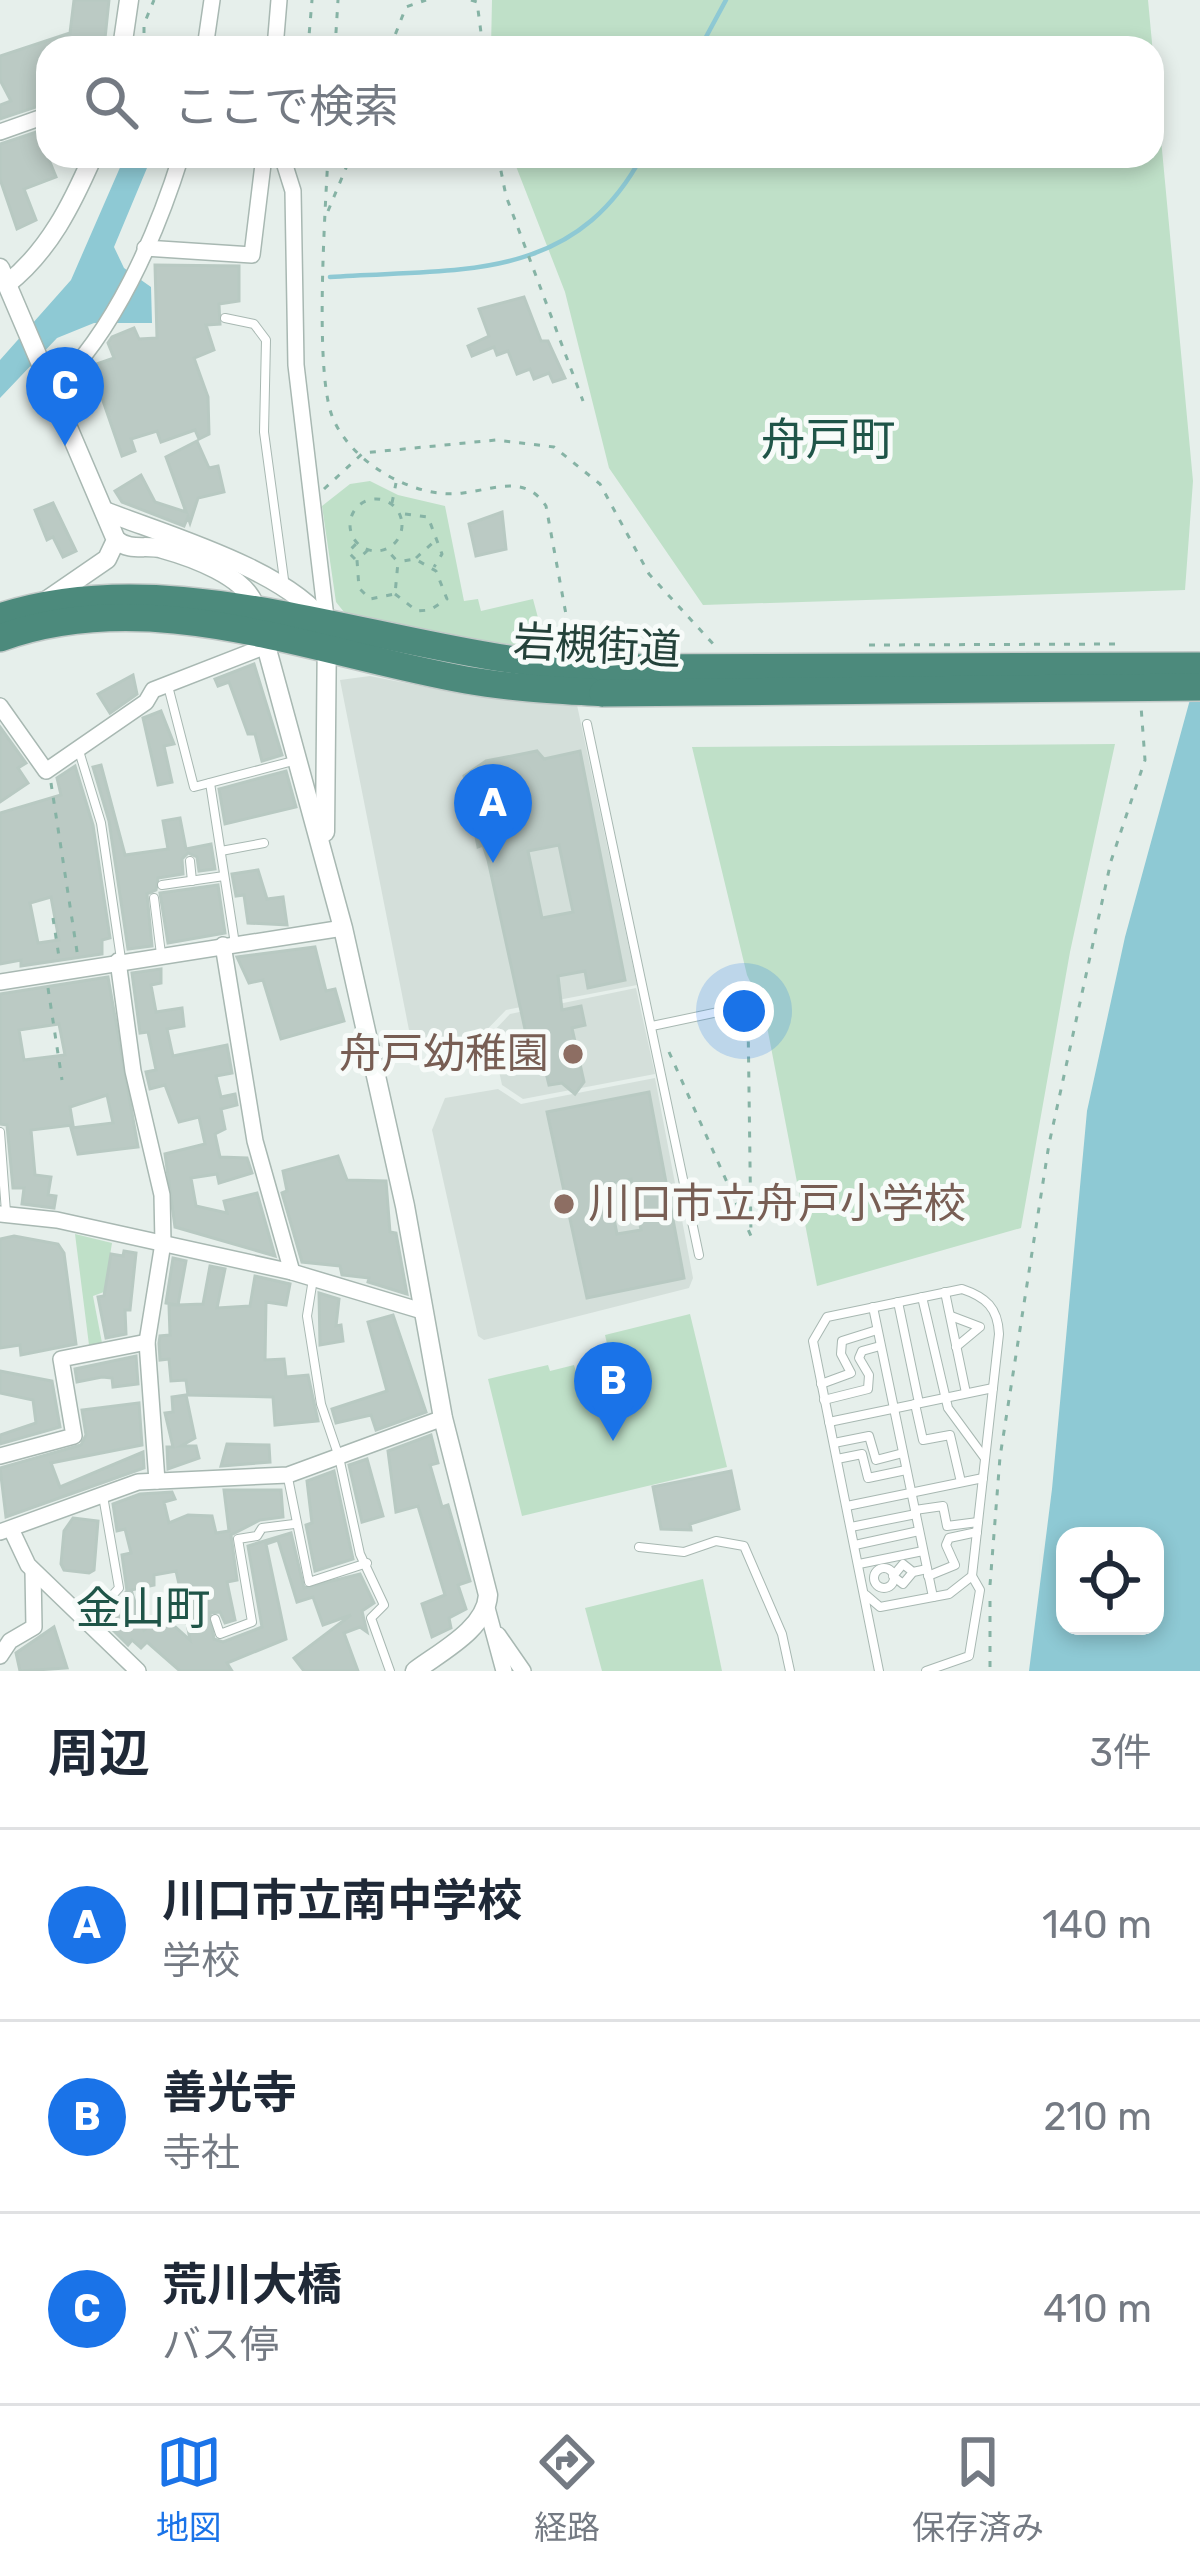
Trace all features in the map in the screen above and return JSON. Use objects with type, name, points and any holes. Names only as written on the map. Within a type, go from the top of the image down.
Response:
[{"type":"highway","name":"岩槻街道","points":[[0,617],[43,603],[140,594],[328,638]]},
{"type":"highway","name":"岩槻街道","points":[[0,638],[59,621],[138,615],[471,656],[603,681],[1200,687]]},
{"type":"highway","name":"岩槻街道","points":[[603,681],[1200,666]]},
{"type":"street","points":[[124,36],[129,0]]},
{"type":"street","points":[[207,36],[212,0]]},
{"type":"street","points":[[276,36],[279,0]]},
{"type":"street","points":[[277,22],[281,36]]},
{"type":"street","points":[[0,131],[36,119]]},
{"type":"street","points":[[87,168],[50,237],[3,276],[116,540],[124,547],[165,549],[231,579],[245,587],[254,604]]},
{"type":"street","points":[[50,384],[92,345],[145,248],[176,168]]},
{"type":"street","points":[[145,248],[252,255],[263,168]]},
{"type":"street","points":[[286,168],[293,191],[296,365],[328,638],[324,851]]},
{"type":"street","points":[[107,512],[286,588],[315,609],[328,638]]},
{"type":"street","points":[[43,603],[107,560],[116,540]]},
{"type":"street","points":[[0,706],[46,770],[146,702],[153,690],[265,644],[343,928],[405,1206],[443,1418],[483,1568],[504,1671]]},
{"type":"street","points":[[0,982],[343,928]]},
{"type":"street","points":[[229,944],[255,1142],[292,1271]]},
{"type":"street","points":[[120,960],[133,1071],[162,1195],[163,1243],[147,1342],[157,1481]]},
{"type":"street","points":[[3,1214],[292,1271],[422,1311]]},
{"type":"street","points":[[0,1456],[74,1436],[61,1358],[147,1342]]},
{"type":"street","points":[[138,1671],[33,1571],[3,1529],[157,1481],[287,1475],[443,1418]]},
{"type":"street","points":[[0,1656],[10,1641],[34,1627],[38,1615],[33,1571]]},
{"type":"street","points":[[415,1671],[490,1618]]},
{"type":"street","points":[[490,1618],[523,1671]]},
{"type":"lane","points":[[225,319],[254,324],[266,340],[264,433],[286,588]]},
{"type":"lane","points":[[168,685],[189,784],[299,760]]},
{"type":"lane","points":[[587,724],[699,1255]]},
{"type":"lane","points":[[78,749],[101,823],[120,960]]},
{"type":"lane","points":[[210,783],[229,944]]},
{"type":"lane","points":[[220,851],[264,842]]},
{"type":"lane","points":[[190,861],[192,881]]},
{"type":"lane","points":[[162,885],[224,876]]},
{"type":"lane","points":[[154,898],[161,954]]},
{"type":"lane","points":[[652,1026],[745,1012]]},
{"type":"lane","points":[[0,1132],[3,1214]]},
{"type":"lane","points":[[314,1277],[307,1316],[321,1404],[383,1605],[371,1618],[390,1671]]},
{"type":"lane","points":[[866,1595],[880,1607],[964,1588],[972,1576],[998,1319],[985,1298],[962,1289],[827,1316],[813,1341],[866,1595],[863,1611],[879,1671]]},
{"type":"lane","points":[[945,1292],[966,1393]]},
{"type":"lane","points":[[922,1297],[944,1397],[985,1458]]},
{"type":"lane","points":[[898,1302],[923,1440],[950,1435],[961,1483]]},
{"type":"lane","points":[[873,1307],[933,1597]]},
{"type":"lane","points":[[950,1316],[980,1327],[956,1347]]},
{"type":"lane","points":[[821,1384],[851,1373],[842,1341],[877,1330]]},
{"type":"lane","points":[[824,1400],[868,1389],[869,1375],[859,1358],[862,1351],[880,1346]]},
{"type":"lane","points":[[829,1422],[993,1388]]},
{"type":"lane","points":[[833,1444],[869,1436],[875,1460],[903,1453]]},
{"type":"lane","points":[[837,1459],[862,1454],[868,1478],[906,1469]]},
{"type":"lane","points":[[287,1475],[309,1582],[367,1563]]},
{"type":"lane","points":[[847,1506],[983,1478]]},
{"type":"lane","points":[[87,1623],[119,1588],[103,1495]]},
{"type":"lane","points":[[851,1527],[943,1506],[946,1526],[978,1527]]},
{"type":"lane","points":[[214,1619],[220,1634],[252,1622],[238,1539],[257,1536],[262,1528],[294,1524]]},
{"type":"lane","points":[[886,1588],[876,1584],[876,1572],[884,1568],[908,1583],[913,1572],[955,1565],[946,1545],[950,1538],[978,1527]]},
{"type":"lane","points":[[855,1545],[919,1531]]},
{"type":"lane","points":[[639,1547],[684,1552],[716,1540],[744,1546],[782,1634],[790,1671]]},
{"type":"lane","points":[[860,1564],[923,1551]]},
{"type":"lane","points":[[889,1605],[886,1588],[893,1576]]},
{"type":"lane","points":[[926,1671],[961,1663],[974,1647],[980,1590],[972,1576]]},
{"type":"path","points":[[144,36],[154,0]]},
{"type":"path","points":[[309,36],[312,0]]},
{"type":"path","points":[[336,36],[338,0]]},
{"type":"path","points":[[395,36],[406,8],[426,0]]},
{"type":"path","points":[[471,0],[477,2],[481,36]]},
{"type":"path","points":[[328,168],[328,396],[336,425],[397,482],[448,494],[517,484],[542,499],[574,659]]},
{"type":"path","points":[[327,212],[345,168]]},
{"type":"path","points":[[502,168],[583,401]]},
{"type":"path","points":[[310,495],[341,478],[363,453],[521,440],[566,453],[600,484],[649,574],[673,605],[721,647]]},
{"type":"path","points":[[392,504],[397,482]]},
{"type":"path","points":[[402,513],[400,537],[387,550],[368,550],[357,543],[348,524],[360,501],[392,504],[402,513],[428,517],[441,562],[432,568]]},
{"type":"path","points":[[398,562],[415,559],[437,539]]},
{"type":"path","points":[[357,543],[348,552],[357,560],[363,596],[383,599],[395,594]]},
{"type":"path","points":[[357,560],[368,550]]},
{"type":"path","points":[[387,550],[398,562],[395,594]]},
{"type":"path","points":[[395,594],[417,611],[441,606],[448,592],[432,568],[415,559]]},
{"type":"path","points":[[850,645],[1097,642],[1125,650]]},
{"type":"path","points":[[990,1671],[1000,1457],[1067,1053],[1114,848],[1145,760],[1140,694]]},
{"type":"path","points":[[46,770],[80,969]]},
{"type":"path","points":[[53,918],[62,1080]]},
{"type":"path","points":[[656,1047],[670,1052],[751,1236],[745,1012]]},
{"type":"shaded area","points":[[370,676],[471,696],[577,705],[637,985],[506,1010],[473,1044],[434,1051],[409,1030],[340,680]]},
{"type":"shaded area","name":"舟戸幼稚園","points":[[636,988],[655,1074],[523,1099],[502,1085],[491,1034],[510,1014]]},
{"type":"shaded area","name":"川口市立舟戸小学校","points":[[655,1078],[693,1278],[689,1288],[484,1340],[478,1336],[432,1130],[445,1098],[498,1089],[521,1104]]},
{"type":"green space","points":[[492,0],[1148,0],[1151,36],[491,36]]},
{"type":"green space","points":[[517,168],[1164,168],[1193,481],[1185,590],[703,605],[609,468],[565,292]]},
{"type":"green space","points":[[370,481],[398,495],[445,506],[464,601],[478,599],[481,611],[533,599],[541,629],[537,651],[348,617],[336,602],[322,506],[350,484]]},
{"type":"green space","points":[[1115,744],[1070,952],[1021,1228],[817,1286],[764,1011],[747,975],[692,747]]},
{"type":"green space","points":[[75,1234],[112,1243],[104,1292],[93,1296],[102,1343],[89,1345]]},
{"type":"green space","points":[[690,1314],[727,1467],[522,1516],[488,1379],[548,1365],[550,1371],[574,1365],[578,1378],[613,1370],[605,1335]]},
{"type":"green space","points":[[703,1579],[722,1671],[602,1671],[585,1608]]},
{"type":"water","points":[[120,168],[147,168],[114,247],[124,268],[151,287],[152,323],[94,323],[57,338],[0,398],[0,360],[71,280]]},
{"type":"water","points":[[1200,663],[1200,1671],[1029,1671],[1052,1489],[1087,1111],[1125,937]]},
{"type":"building","points":[[74,0],[109,0],[105,36],[61,36],[70,33]]},
{"type":"building","points":[[36,44],[36,107],[0,119],[0,105],[11,101],[0,80],[0,56]]},
{"type":"building","points":[[36,132],[36,168],[52,168],[56,177],[24,189],[36,220],[17,229],[0,179],[0,144]]},
{"type":"building","points":[[155,265],[239,266],[239,301],[219,304],[220,324],[206,325],[214,350],[194,358],[208,397],[209,434],[199,439],[195,430],[161,442],[157,431],[131,439],[135,451],[122,456],[91,366],[114,358],[108,343],[112,337],[134,328],[139,339],[157,338]]},
{"type":"building","points":[[524,297],[541,341],[548,341],[565,378],[553,382],[549,373],[534,379],[530,369],[517,374],[508,351],[497,355],[494,347],[472,356],[468,346],[489,336],[479,309]]},
{"type":"building","points":[[197,441],[209,468],[218,466],[224,492],[198,498],[190,523],[188,517],[184,526],[122,502],[115,491],[141,475],[155,502],[186,512],[166,457]]},
{"type":"building","points":[[53,503],[76,551],[63,557],[53,537],[47,540],[35,510]]},
{"type":"building","points":[[502,512],[506,549],[476,556],[469,524]]},
{"type":"building","points":[[254,664],[282,755],[262,761],[255,734],[248,734],[229,682],[218,686],[215,679]]},
{"type":"building","points":[[133,675],[137,694],[110,713],[98,694]]},
{"type":"building","points":[[161,711],[174,744],[164,746],[172,782],[158,785],[143,718]]},
{"type":"building","points":[[0,727],[26,763],[18,768],[28,783],[0,802]]},
{"type":"building","points":[[537,751],[544,759],[580,751],[625,980],[588,988],[585,971],[558,976],[562,1010],[581,1006],[585,1025],[572,1028],[584,1082],[575,1094],[562,1083],[549,1085],[545,1069],[524,1070],[521,1057],[528,1043],[488,860],[483,845],[478,847],[464,776],[486,761]],"holes":[[[559,845],[573,912],[542,918],[528,851]]]},
{"type":"building","points":[[101,765],[125,855],[168,849],[163,821],[180,818],[186,849],[211,844],[215,869],[199,871],[197,857],[188,853],[182,859],[183,874],[158,878],[156,890],[147,894],[152,946],[128,949],[109,821],[93,767]]},
{"type":"building","points":[[75,766],[93,825],[110,938],[102,940],[102,954],[21,966],[21,960],[0,964],[0,813],[61,795],[57,778]],"holes":[[[51,897],[59,940],[38,943],[30,903]]]},
{"type":"building","points":[[286,771],[296,807],[225,824],[219,789]]},
{"type":"building","points":[[258,870],[267,899],[283,897],[287,925],[248,923],[244,895],[236,896],[232,874]]},
{"type":"building","points":[[218,885],[225,933],[168,943],[160,893]]},
{"type":"building","points":[[315,947],[326,991],[335,989],[344,1021],[281,1039],[263,980],[249,983],[237,957]]},
{"type":"building","points":[[161,969],[161,983],[151,985],[156,1012],[182,1008],[184,1026],[167,1029],[173,1056],[227,1045],[232,1073],[216,1076],[221,1097],[235,1094],[237,1105],[221,1109],[225,1129],[215,1134],[220,1157],[247,1158],[252,1173],[219,1183],[217,1174],[191,1178],[196,1206],[227,1213],[224,1201],[257,1193],[275,1256],[175,1227],[165,1154],[205,1144],[199,1117],[179,1122],[165,1085],[150,1089],[146,1072],[156,1070],[148,1032],[140,1033],[132,973]]},
{"type":"building","points":[[108,977],[138,1147],[78,1154],[71,1128],[113,1123],[107,1095],[70,1107],[73,1125],[31,1130],[35,1175],[51,1177],[48,1195],[56,1196],[54,1208],[22,1204],[24,1188],[13,1188],[7,1125],[0,1124],[0,994]],"holes":[[[59,1024],[65,1055],[24,1060],[19,1030]]]},
{"type":"building","points":[[649,1092],[684,1278],[587,1298],[547,1112]],"holes":[[[631,1179],[641,1230],[617,1234],[607,1184]]]},
{"type":"building","points":[[338,1156],[347,1180],[386,1181],[390,1232],[396,1233],[407,1294],[368,1282],[369,1278],[342,1275],[340,1266],[302,1262],[282,1193],[287,1191],[283,1171]]},
{"type":"building","points":[[14,1236],[58,1244],[64,1253],[76,1344],[21,1355],[20,1345],[0,1348],[0,1239]]},
{"type":"building","points":[[124,1251],[136,1253],[130,1310],[125,1310],[126,1334],[106,1338],[98,1297],[104,1296],[111,1254],[123,1256]]},
{"type":"building","points":[[173,1258],[186,1261],[178,1305],[203,1304],[210,1266],[225,1269],[217,1308],[250,1306],[255,1276],[290,1284],[286,1305],[266,1302],[265,1360],[284,1359],[286,1377],[308,1375],[318,1421],[275,1425],[273,1397],[188,1395],[186,1380],[171,1381],[169,1359],[160,1360],[159,1343],[160,1336],[170,1335],[169,1305],[177,1305],[166,1303]]},
{"type":"building","points":[[319,1293],[339,1299],[336,1326],[341,1325],[343,1341],[320,1345]]},
{"type":"building","points":[[393,1315],[426,1412],[376,1430],[371,1415],[336,1423],[332,1409],[387,1391],[368,1322]]},
{"type":"building","points":[[136,1356],[138,1384],[113,1387],[112,1378],[102,1377],[77,1382],[75,1369]]},
{"type":"building","points":[[0,1371],[52,1381],[60,1427],[0,1444],[0,1435],[36,1423],[33,1400],[0,1393]]},
{"type":"building","points":[[186,1395],[195,1438],[181,1446],[196,1446],[199,1458],[168,1469],[167,1447],[173,1447],[165,1413],[173,1412],[172,1397]]},
{"type":"building","points":[[139,1403],[142,1445],[51,1463],[60,1487],[143,1452],[144,1468],[6,1517],[0,1468],[81,1445],[86,1435],[82,1410]]},
{"type":"building","points":[[431,1435],[438,1463],[430,1465],[442,1507],[448,1505],[470,1581],[458,1585],[466,1609],[449,1618],[451,1628],[432,1637],[422,1604],[445,1595],[418,1506],[396,1512],[388,1451]]},
{"type":"building","points":[[227,1444],[269,1445],[270,1462],[221,1466]]},
{"type":"building","points":[[367,1459],[383,1516],[362,1522],[349,1465]]},
{"type":"building","points":[[334,1471],[353,1559],[315,1571],[306,1525],[312,1523],[307,1481]]},
{"type":"building","points":[[731,1471],[739,1509],[690,1524],[691,1530],[661,1529],[653,1487]]},
{"type":"building","points":[[224,1490],[281,1490],[283,1517],[260,1520],[231,1535],[237,1580],[227,1582],[235,1620],[225,1623],[220,1612],[210,1613],[214,1639],[223,1642],[262,1627],[248,1546],[291,1533],[304,1588],[360,1574],[374,1603],[362,1611],[367,1632],[360,1627],[344,1633],[358,1671],[304,1671],[294,1658],[351,1615],[323,1625],[313,1597],[297,1602],[278,1540],[266,1544],[286,1639],[227,1663],[232,1671],[180,1671],[147,1642],[141,1648],[132,1640],[128,1645],[102,1619],[127,1591],[122,1555],[131,1553],[125,1529],[117,1531],[113,1504],[140,1494],[172,1492],[175,1499],[164,1502],[169,1523],[188,1515],[212,1516],[216,1533],[229,1531]],"holes":[[[176,1571],[190,1640],[161,1614],[144,1630],[131,1590],[154,1585],[154,1575]]]},
{"type":"building","points":[[73,1518],[98,1521],[94,1570],[89,1573],[64,1570],[61,1564],[64,1531]]},
{"type":"building","points":[[54,1627],[67,1668],[20,1671],[16,1653]]},
{"type":"waterway","points":[[706,36],[726,0]]},
{"type":"waterway","points":[[330,277],[466,269],[546,249],[582,228],[614,198],[634,168]]},
{"type":"place","name":"荒川大橋","points":[[65,446]]},
{"type":"place","name":"川口市立南中学校","points":[[493,863]]},
{"type":"place","name":"舟戸幼稚園","points":[[573,1054]]},
{"type":"place","name":"川口市立舟戸小学校","points":[[564,1204]]},
{"type":"place","name":"善光寺","points":[[613,1441]]},
{"type":"district","name":"舟戸町","points":[[828,439]]},
{"type":"district","name":"金山町","points":[[143,1608]]}]
